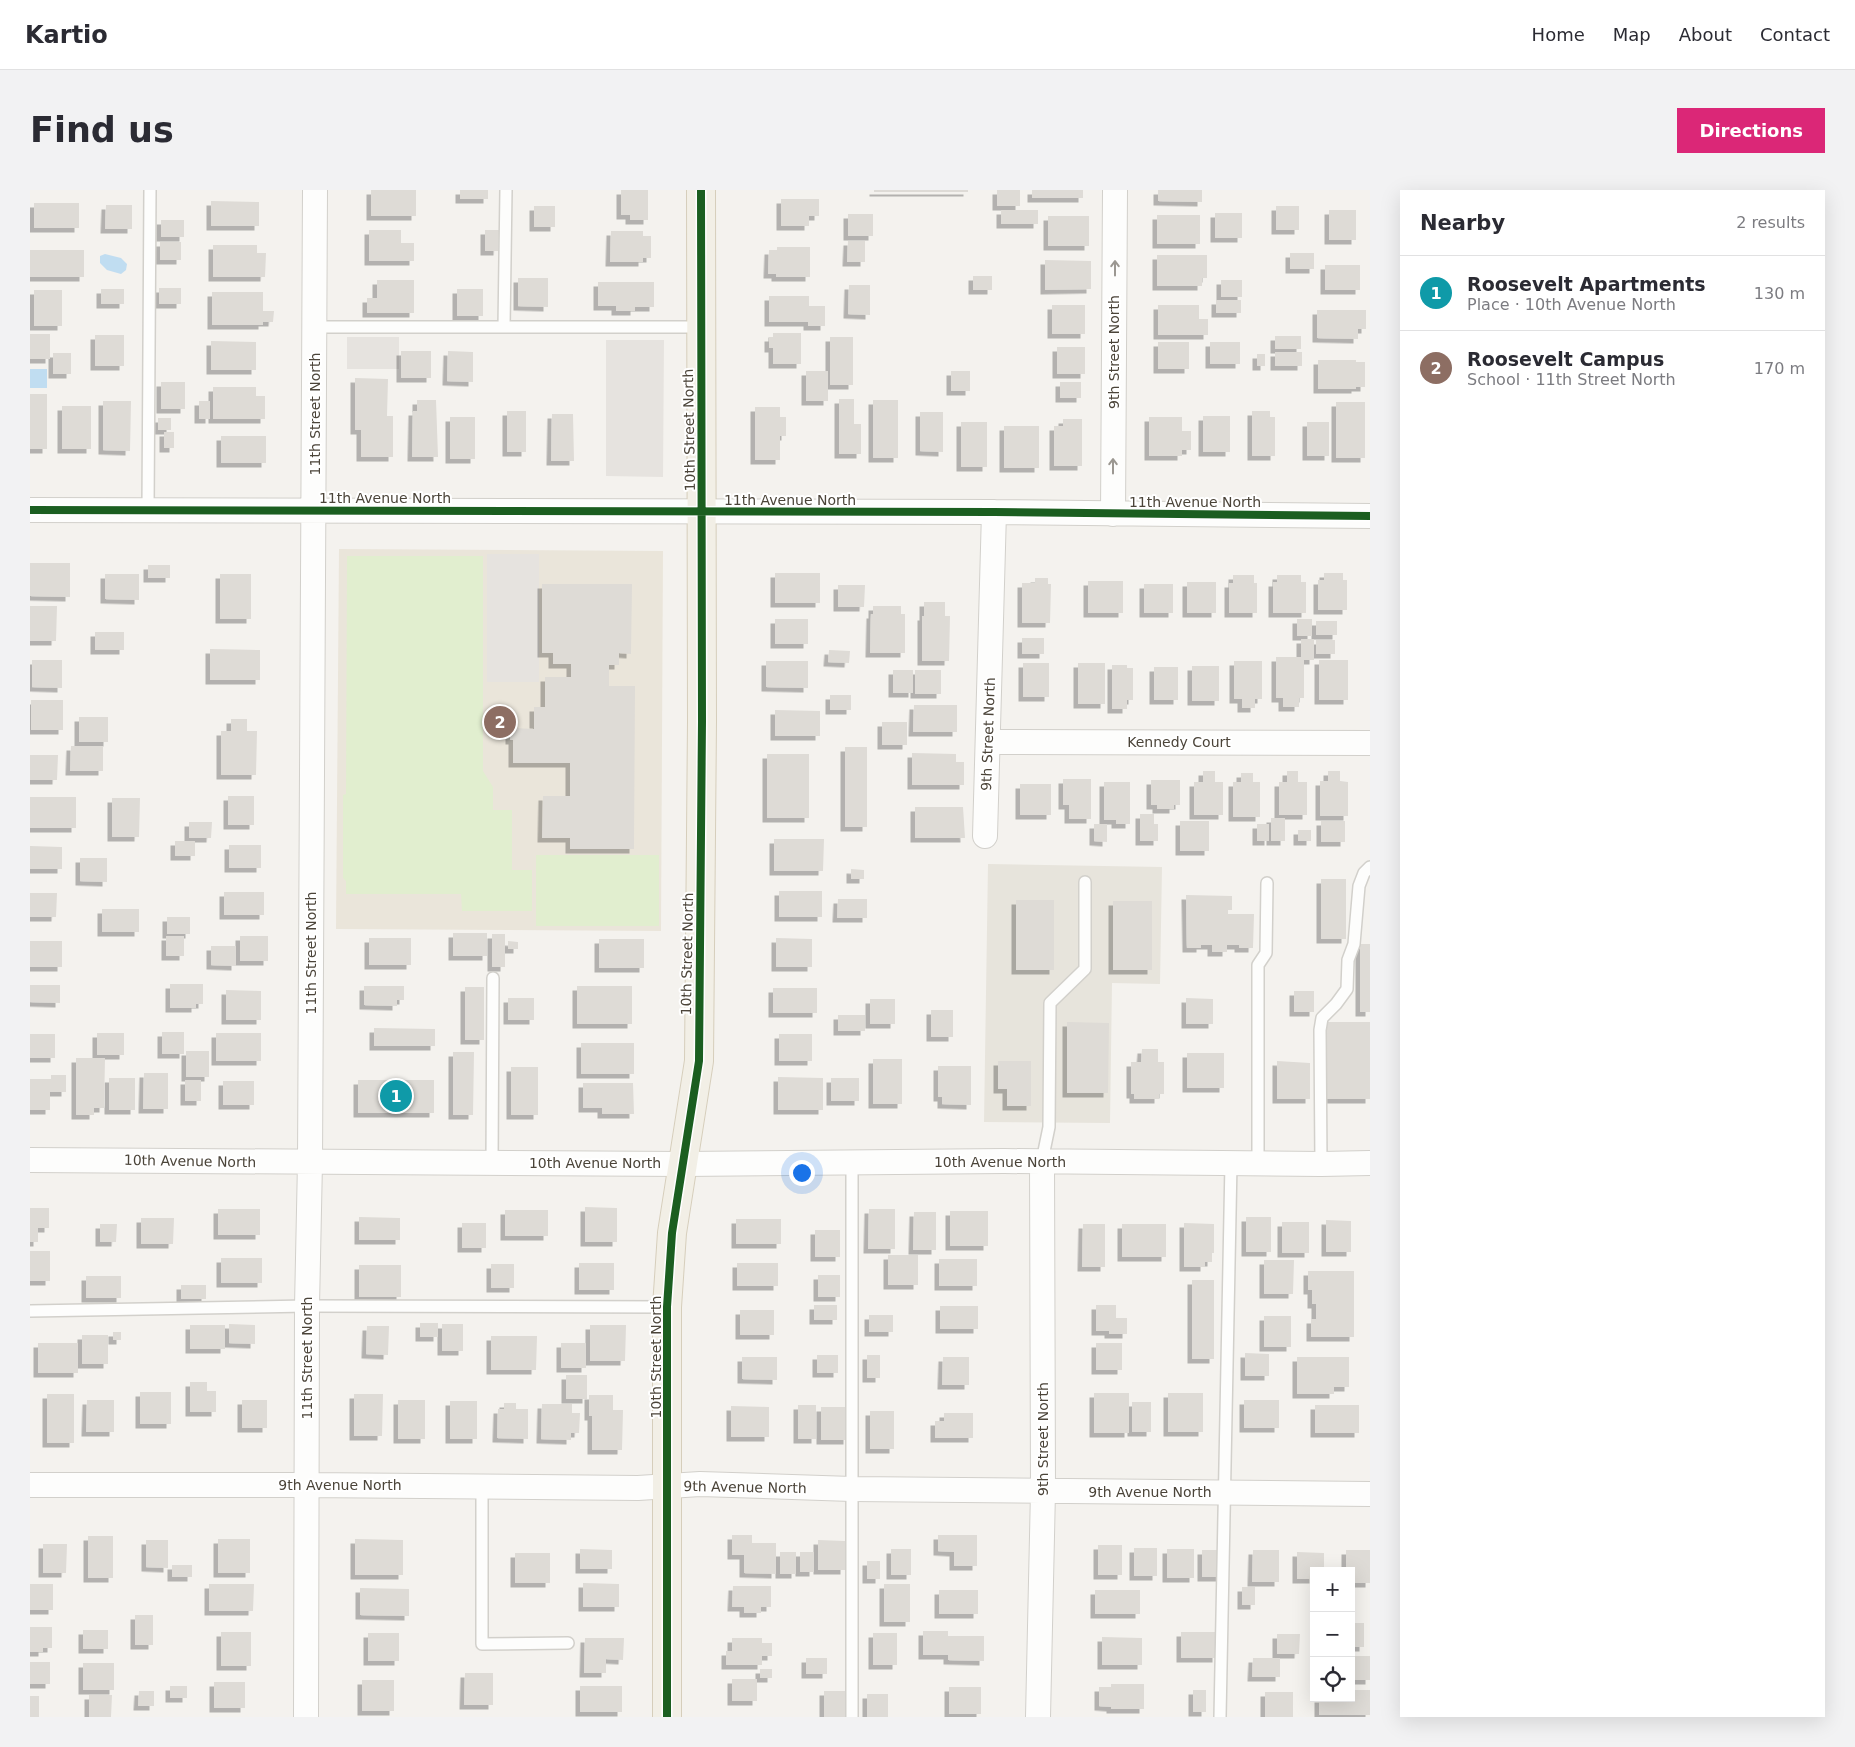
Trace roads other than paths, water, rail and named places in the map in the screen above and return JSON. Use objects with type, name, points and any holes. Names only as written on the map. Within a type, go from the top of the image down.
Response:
[{"type":"main road","name":"10th Street North","points":[[667,1717],[667,1307],[672,1233],[699,1061],[702,512],[701,190]]},
{"type":"street","name":"11th Street North","points":[[306,1717],[306,1306],[310,1162],[315,190]]},
{"type":"street","name":"9th Street North","points":[[1113,514],[1116,190]]},
{"type":"street","name":"11th Avenue North","points":[[30,510],[994,512],[1370,516]]},
{"type":"street","name":"9th Street North","points":[[985,836],[994,512]]},
{"type":"street","name":"Kennedy Court","points":[[988,742],[1370,743]]},
{"type":"street","name":"10th Avenue North","points":[[30,1160],[684,1164],[1042,1161],[1370,1163]]},
{"type":"street","name":"9th Street North","points":[[1038,1717],[1043,1491],[1042,1161]]},
{"type":"street","name":"9th Avenue North","points":[[30,1485],[638,1488],[700,1484],[852,1489],[1370,1494]]},
{"type":"lane","points":[[148,509],[150,190]]},
{"type":"lane","points":[[504,327],[506,190]]},
{"type":"lane","points":[[315,327],[700,327]]},
{"type":"lane","points":[[1321,1164],[1320,1030],[1322,1018],[1348,989],[1348,960],[1354,944],[1359,886],[1364,873],[1370,866]]},
{"type":"lane","points":[[1042,1161],[1049,1127],[1050,1003],[1085,969],[1085,882]]},
{"type":"lane","points":[[1258,1163],[1258,966],[1266,953],[1267,882]]},
{"type":"lane","points":[[492,1163],[493,978]]},
{"type":"lane","points":[[852,1162],[852,1717]]},
{"type":"lane","points":[[1220,1717],[1231,1163]]},
{"type":"lane","points":[[30,1311],[306,1306],[667,1307]]},
{"type":"lane","points":[[482,1487],[482,1644],[568,1644]]},
{"type":"water","points":[[105,254],[121,258],[127,264],[126,270],[121,274],[107,270],[100,263],[100,256]]},
{"type":"water","points":[[30,369],[47,369],[47,388],[30,388]]},
{"type":"place","name":"Roosevelt Campus","points":[[500,722]]},
{"type":"place","name":"Roosevelt Apartments","points":[[396,1096]]}]
